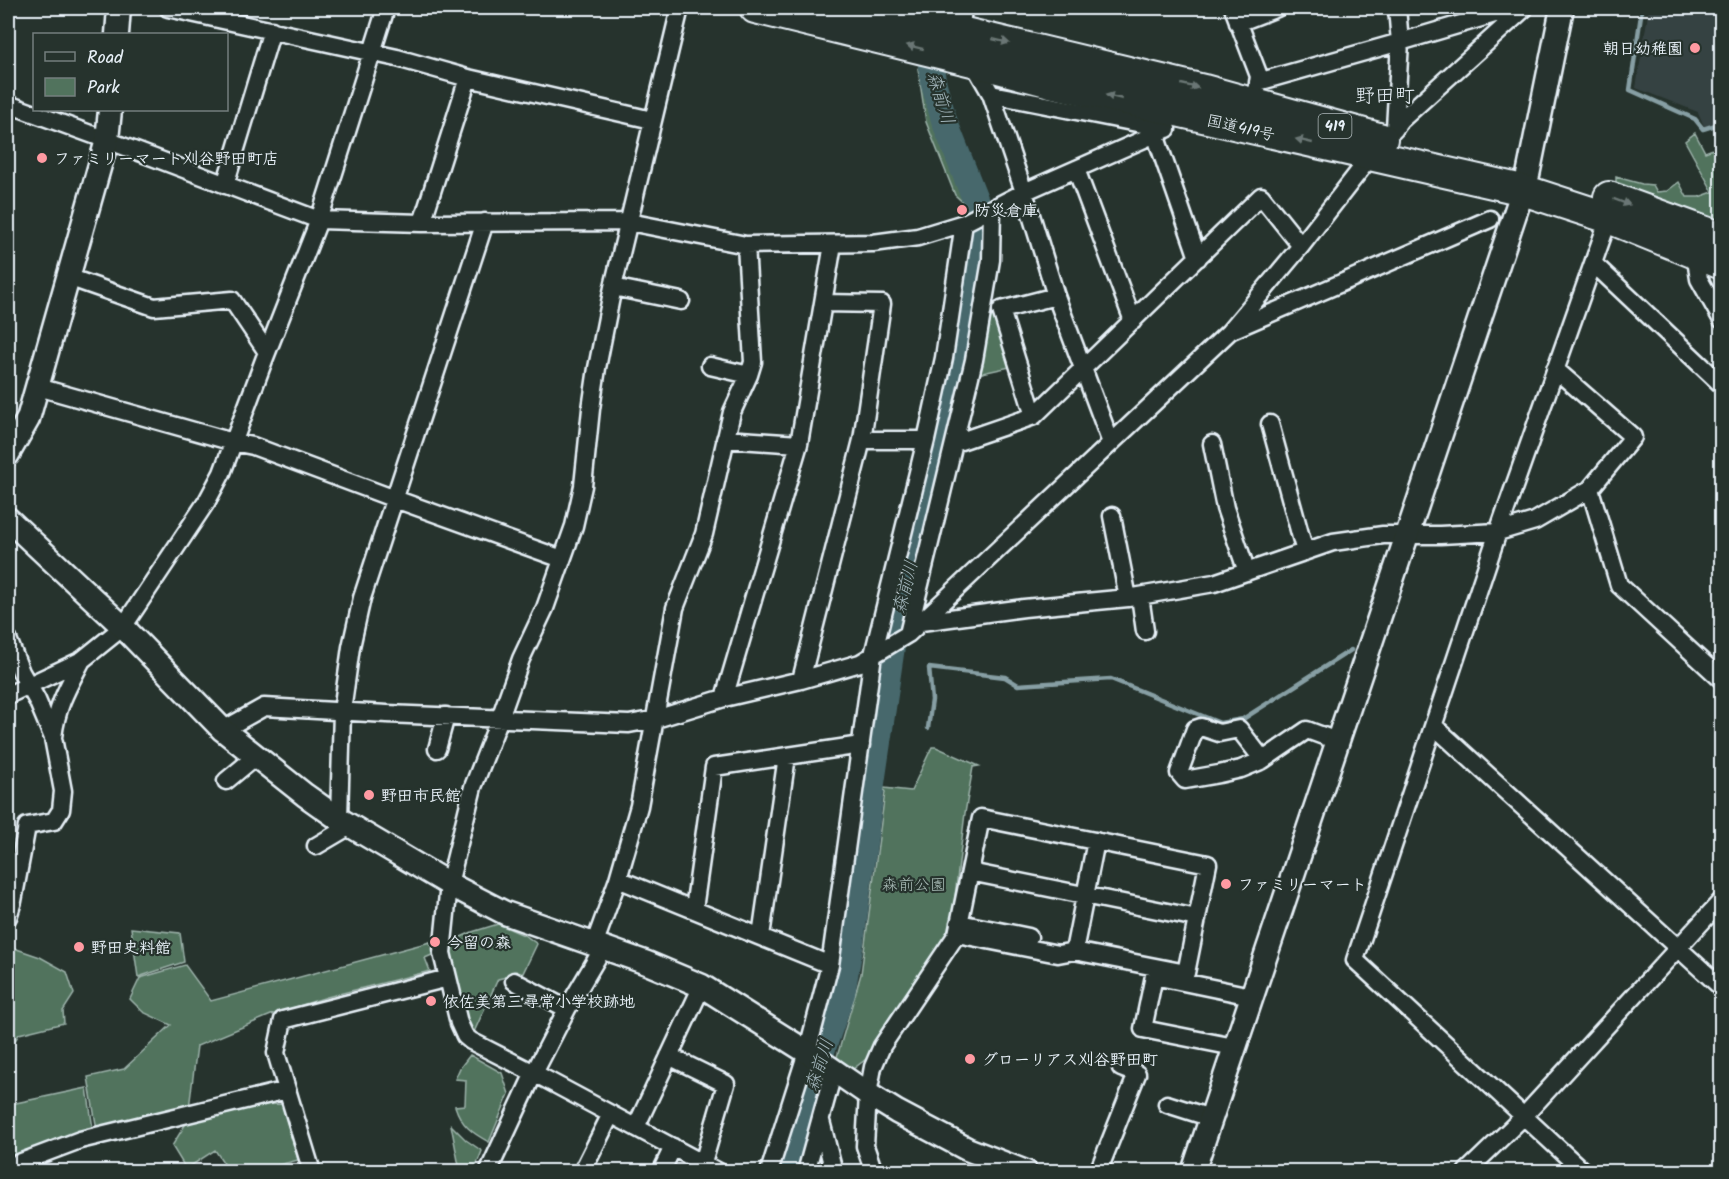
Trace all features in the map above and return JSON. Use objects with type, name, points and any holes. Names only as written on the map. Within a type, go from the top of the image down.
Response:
[{"type":"highway","name":"国道419号","points":[[755,8],[882,39],[952,33],[1058,84],[1384,141]]},
{"type":"highway","name":"国道419号","points":[[847,8],[1204,90],[1256,93],[1384,141],[1526,183],[1708,259]]},
{"type":"highway","name":"国道419号","points":[[1526,183],[1596,193],[1722,238]]},
{"type":"street","points":[[117,33],[119,8]]},
{"type":"street","points":[[168,8],[272,30],[652,120]]},
{"type":"street","points":[[8,694],[82,660],[123,627],[207,501],[222,473],[319,220],[386,8]]},
{"type":"street","points":[[680,8],[613,287],[591,409],[583,486],[574,526],[545,608],[521,659],[473,787],[448,884],[442,953],[459,1023],[465,1036],[471,1041],[719,1172]]},
{"type":"street","points":[[1277,8],[1236,15],[1259,76],[1256,93],[1400,42],[1515,8]]},
{"type":"street","points":[[1384,141],[1400,42],[1397,8]]},
{"type":"street","points":[[223,730],[264,707],[629,724],[656,719],[724,698],[801,681],[860,663],[908,634],[1229,332],[1384,141],[1425,98],[1525,8]]},
{"type":"street","points":[[1193,1172],[1526,183],[1562,8]]},
{"type":"street","points":[[225,184],[272,30]]},
{"type":"street","points":[[952,33],[991,94],[1056,296],[1111,443]]},
{"type":"street","points":[[422,223],[468,78]]},
{"type":"street","points":[[8,104],[319,220],[422,223],[629,222],[746,245],[873,243],[918,237],[964,223],[1024,192],[1167,129],[991,94]]},
{"type":"street","points":[[10,445],[28,419],[38,387],[107,140],[110,111]]},
{"type":"street","points":[[1155,134],[1198,258]]},
{"type":"street","points":[[1076,169],[1133,321]]},
{"type":"street","points":[[955,442],[1034,416],[1261,196],[1301,246]]},
{"type":"street","points":[[908,634],[974,360],[991,260],[992,208]]},
{"type":"street","points":[[1584,1172],[1355,960],[1498,532],[1610,218]]},
{"type":"street","points":[[1229,332],[1490,219]]},
{"type":"street","points":[[345,822],[342,711],[351,646],[362,598],[485,222]]},
{"type":"street","points":[[769,1172],[807,1052],[830,965],[873,655],[944,358],[964,223]]},
{"type":"street","points":[[724,698],[800,444],[833,244]]},
{"type":"street","points":[[488,1172],[534,1073],[598,946],[639,806],[675,608],[704,534],[732,412],[753,362],[746,245]]},
{"type":"street","points":[[1708,259],[1699,279],[1722,320]]},
{"type":"street","points":[[1594,264],[1722,384]]},
{"type":"street","points":[[68,277],[154,307],[232,300],[267,352]]},
{"type":"street","points":[[613,287],[681,301]]},
{"type":"street","points":[[1034,416],[1001,310],[1056,296]]},
{"type":"street","points":[[801,681],[862,440],[882,304],[823,303]]},
{"type":"street","points":[[710,366],[749,375]]},
{"type":"street","points":[[921,622],[1024,608],[1134,597],[1214,583],[1333,542],[1383,535],[1498,532],[1535,521],[1590,489],[1633,437],[1555,369]]},
{"type":"street","points":[[38,387],[253,446],[562,559]]},
{"type":"street","points":[[1270,424],[1305,552]]},
{"type":"street","points":[[725,439],[800,444]]},
{"type":"street","points":[[862,440],[926,440]]},
{"type":"street","points":[[1212,444],[1225,508],[1247,572]]},
{"type":"street","points":[[1590,489],[1619,585],[1722,680]]},
{"type":"street","points":[[1112,516],[1144,631]]},
{"type":"street","points":[[8,519],[123,627],[223,730],[305,795],[345,822],[448,884],[505,913],[647,963],[702,986],[897,1112],[967,1149],[1026,1172]]},
{"type":"street","points":[[8,639],[21,672],[53,738],[63,791],[61,810],[54,821],[27,826],[8,917]]},
{"type":"street","points":[[53,738],[61,699],[82,660]]},
{"type":"street","points":[[437,749],[446,716]]},
{"type":"street","points":[[1434,726],[1722,988]]},
{"type":"street","points":[[1263,760],[1239,729],[1219,733],[1201,727],[1195,729],[1179,772],[1185,780],[1241,769],[1263,760],[1307,730],[1337,741]]},
{"type":"street","points":[[694,909],[714,767],[861,745]]},
{"type":"street","points":[[761,936],[787,756]]},
{"type":"street","points":[[226,782],[255,757]]},
{"type":"street","points":[[873,1172],[865,1146],[868,1094],[873,1067],[882,1046],[958,929],[981,818],[1208,864],[1186,973],[1075,948],[1058,954],[958,929]]},
{"type":"street","points":[[315,846],[345,822]]},
{"type":"street","points":[[1075,948],[1096,841]]},
{"type":"street","points":[[970,872],[1197,918]]},
{"type":"street","points":[[618,879],[830,965]]},
{"type":"street","points":[[1466,1172],[1524,1116],[1722,900]]},
{"type":"street","points":[[1234,1047],[1143,1029],[1154,976],[1251,996]]},
{"type":"street","points":[[312,1172],[276,1053],[283,1020],[448,978]]},
{"type":"street","points":[[514,981],[567,1009]]},
{"type":"street","points":[[636,1127],[702,986]]},
{"type":"street","points":[[669,1056],[726,1084],[703,1163]]},
{"type":"street","points":[[1098,1172],[1137,1074],[1121,1068]]},
{"type":"street","points":[[806,1172],[834,1070]]},
{"type":"street","points":[[10,1169],[80,1140],[286,1090]]},
{"type":"street","points":[[1167,1104],[1211,1118]]},
{"type":"street","points":[[582,1172],[611,1114]]},
{"type":"street","points":[[821,1120],[834,1172]]},
{"type":"street","points":[[661,1172],[673,1147]]},
{"type":"shaded area","points":[[1649,8],[1721,8],[1721,122],[1704,126],[1698,112],[1636,88]]},
{"type":"green space","points":[[918,69],[929,77],[942,122],[972,197],[967,206],[955,195],[926,122]]},
{"type":"green space","points":[[1695,133],[1705,152],[1721,146],[1721,225],[1616,186],[1616,177],[1653,185],[1657,192],[1667,191],[1679,182],[1687,197],[1699,197],[1713,192],[1685,141]]},
{"type":"green space","points":[[984,312],[993,315],[1010,367],[973,375]]},
{"type":"green space","name":"森前公園","points":[[932,747],[979,766],[973,767],[965,813],[951,929],[942,947],[870,1056],[853,1069],[837,1057],[861,974],[885,792],[883,788],[911,791]]},
{"type":"green space","points":[[498,924],[526,936],[537,944],[523,973],[498,979],[474,1032],[465,1020],[448,943]]},
{"type":"green space","points":[[131,928],[180,933],[184,962],[138,977]]},
{"type":"green space","points":[[430,942],[432,955],[425,958],[430,971],[327,997],[271,1015],[197,1046],[189,1108],[97,1130],[88,1077],[124,1069],[171,1025],[143,1012],[130,999],[140,978],[185,965],[211,1001]]},
{"type":"green space","points":[[8,946],[40,957],[67,972],[74,994],[63,1011],[64,1023],[19,1034],[10,1049],[8,1049]]},
{"type":"green space","points":[[470,1055],[502,1073],[509,1094],[489,1142],[468,1128],[460,1118],[455,1106],[465,1105],[466,1080],[455,1079]]},
{"type":"green space","points":[[8,1088],[11,1104],[87,1088],[93,1129],[8,1161]]},
{"type":"green space","points":[[282,1104],[298,1160],[257,1171],[229,1171],[215,1150],[186,1169],[172,1146],[188,1120],[252,1105]]},
{"type":"green space","points":[[451,1125],[466,1140],[482,1151],[474,1171],[460,1171]]},
{"type":"waterway","name":"森前川","points":[[785,1172],[799,1137],[813,1077],[842,993],[895,626],[960,358],[979,256],[981,233],[979,209],[944,120],[933,81],[930,58],[943,8]]},
{"type":"waterway","points":[[1642,8],[1630,90],[1695,119],[1703,129],[1722,123]]},
{"type":"waterway","points":[[928,728],[932,700],[929,668],[1005,677],[1018,685],[1111,679],[1220,723],[1243,719],[1351,650]]},
{"type":"place","name":"朝日幼稚園","points":[[1695,48]]},
{"type":"place","name":"ファミリーマート刈谷野田町店","points":[[42,158]]},
{"type":"place","name":"防災倉庫","points":[[962,210]]},
{"type":"place","name":"野田市民館","points":[[369,795]]},
{"type":"place","name":"ファミリーマート","points":[[1226,884]]},
{"type":"place","name":"今留の森","points":[[435,942]]},
{"type":"place","name":"野田史料館","points":[[79,947]]},
{"type":"place","name":"依佐美第三尋常小学校跡地","points":[[431,1001]]},
{"type":"place","name":"グローリアス刈谷野田町","points":[[970,1059]]},
{"type":"district","name":"野田町","points":[[1385,95]]}]
